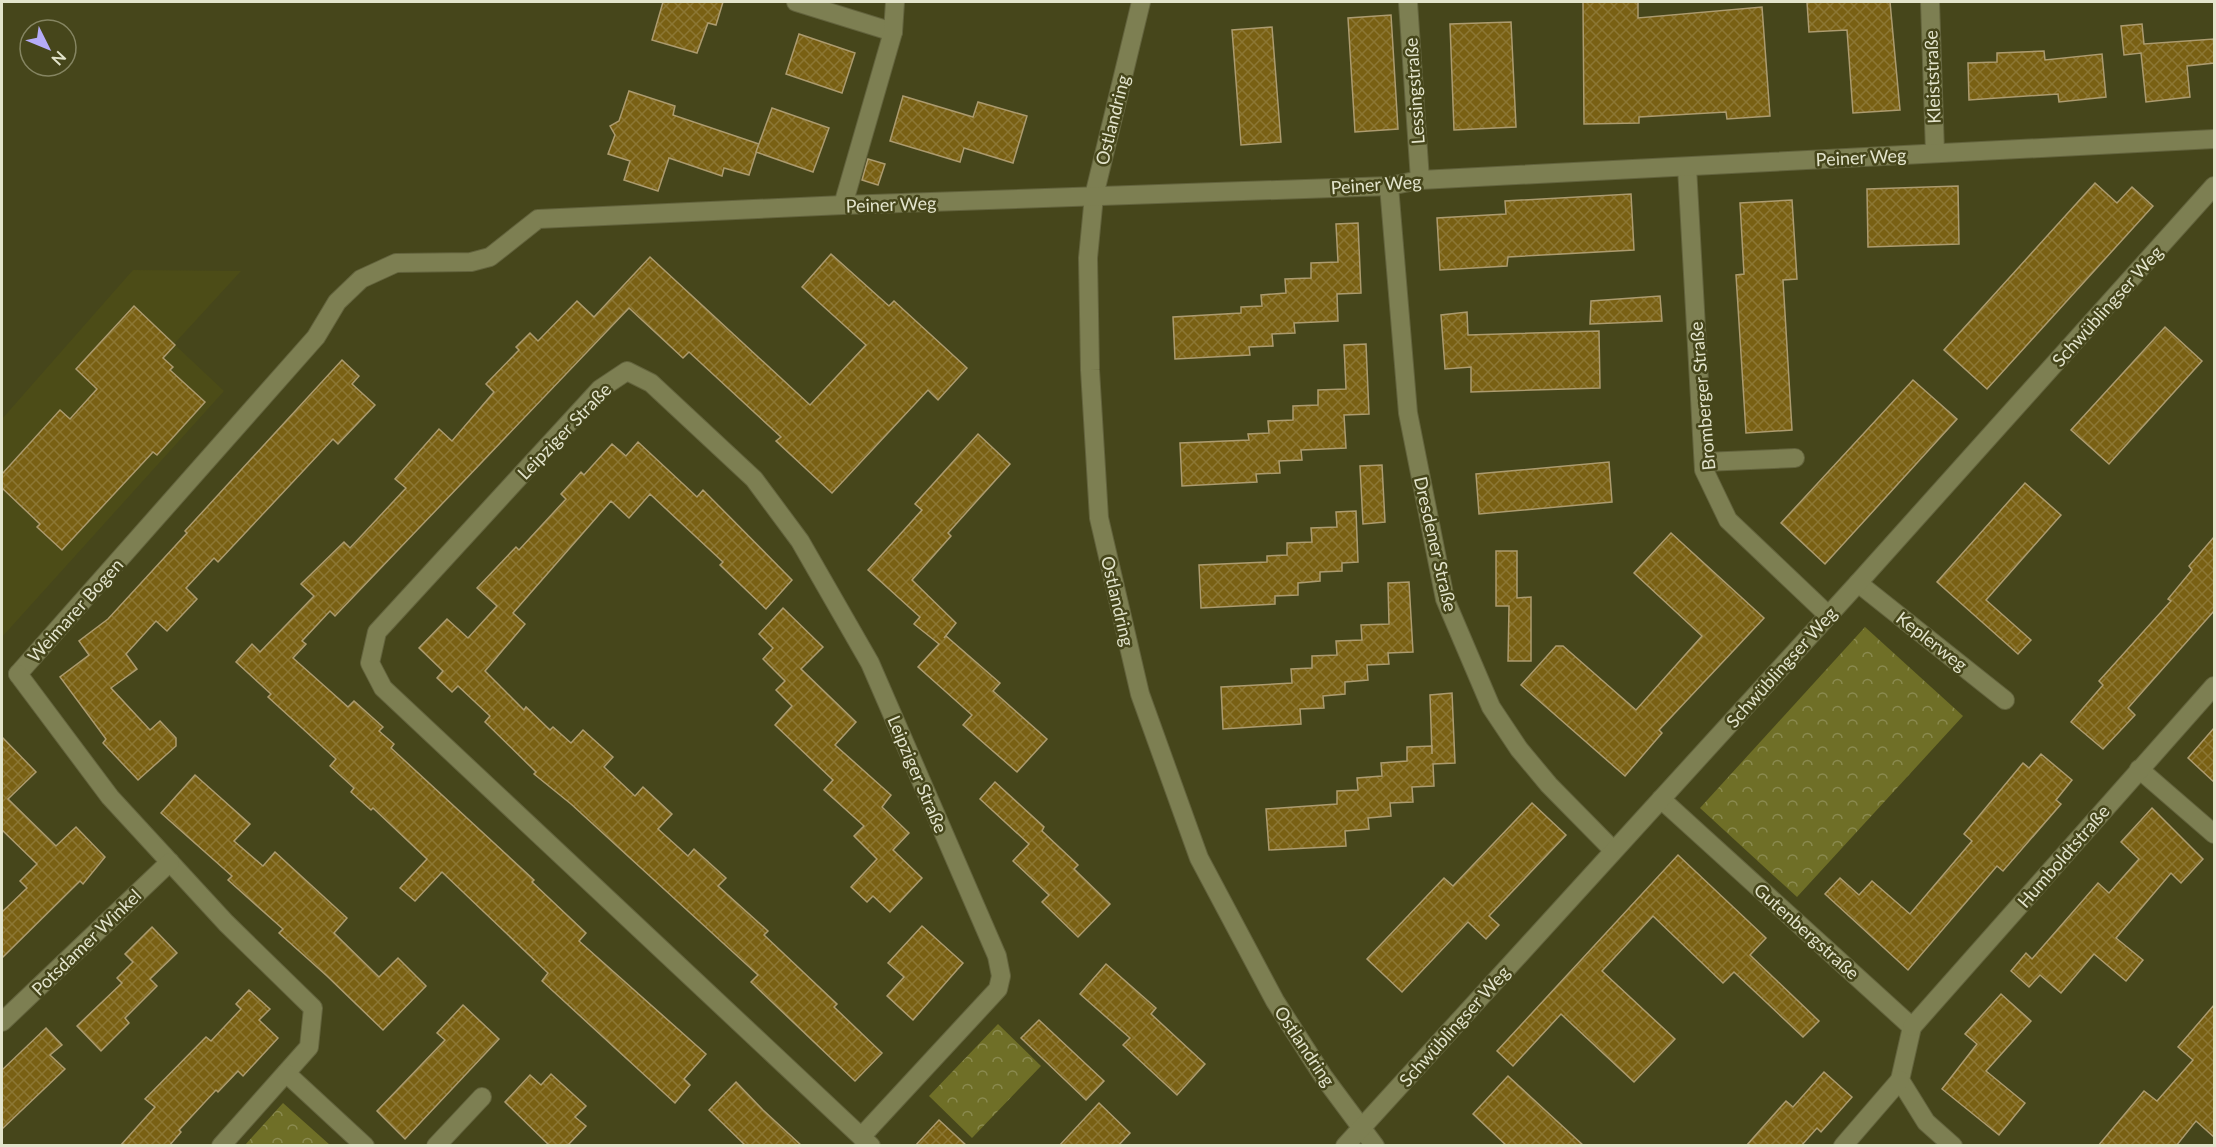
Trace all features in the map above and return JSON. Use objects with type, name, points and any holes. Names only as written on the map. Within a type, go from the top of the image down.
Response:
[{"type":"street","points":[[796,2],[893,32]]},
{"type":"street","points":[[843,205],[893,32],[895,2]]},
{"type":"street","name":"Ostlandring","points":[[1141,2],[1094,196],[1088,270],[1090,370],[1099,518],[1140,694],[1199,858],[1275,1001],[1323,1076],[1375,1146]]},
{"type":"street","name":"Lessingstraße","points":[[1408,2],[1419,180]]},
{"type":"street","name":"Kleiststraße","points":[[1930,2],[1935,152]]},
{"type":"street","name":"Peiner Weg","points":[[538,219],[843,205],[1389,186],[1419,180],[2214,139]]},
{"type":"street","name":"Bromberger Straße","points":[[1688,167],[1704,470],[1728,520],[1828,615]]},
{"type":"street","name":"Dresdener Straße","points":[[1389,186],[1407,413],[1445,599],[1491,707],[1519,749],[1549,785],[1613,850]]},
{"type":"street","name":"Schwüblingser Weg","points":[[1345,1146],[1858,583],[2214,186]]},
{"type":"street","name":"Weimarer Bogen","points":[[220,1146],[309,1047],[313,1008],[226,924],[110,796],[10,676],[316,338],[337,302],[361,279],[396,263],[471,262],[490,257],[538,219]]},
{"type":"street","name":"Leipziger Straße","points":[[627,371],[651,382],[754,479],[800,541],[870,663],[997,956],[1001,976],[998,989],[866,1141],[383,688],[370,663],[376,632],[600,389],[627,371]]},
{"type":"street","points":[[1704,462],[1795,458]]},
{"type":"street","name":"Keplerweg","points":[[1858,583],[2005,700]]},
{"type":"street","name":"Humboldtstraße","points":[[1912,1027],[2214,686]]},
{"type":"street","points":[[2139,769],[2214,834]]},
{"type":"street","name":"Gutenbergstraße","points":[[1661,799],[1912,1027]]},
{"type":"street","name":"Potsdamer Winkel","points":[[2,1022],[170,862]]},
{"type":"street","points":[[1843,1146],[1900,1080],[1912,1027]]},
{"type":"street","points":[[286,1073],[366,1146]]},
{"type":"street","points":[[1900,1080],[1926,1122],[1953,1146]]},
{"type":"street","points":[[435,1146],[482,1097]]},
{"type":"shaded area","points":[[133,270],[241,271],[174,344],[224,391],[2,637],[2,419]]},
{"type":"green space","points":[[1865,627],[1963,716],[1797,897],[1700,808]]},
{"type":"green space","points":[[998,1024],[1041,1066],[972,1138],[929,1096]]},
{"type":"green space","points":[[283,1103],[330,1145],[245,1145]]},
{"type":"building","points":[[663,2],[723,2],[716,25],[708,23],[697,53],[652,40]]},
{"type":"building","points":[[1583,2],[1638,2],[1638,18],[1762,7],[1770,116],[1727,119],[1726,112],[1639,117],[1639,123],[1584,124]]},
{"type":"building","points":[[1807,2],[1890,2],[1900,110],[1853,113],[1847,30],[1809,32]]},
{"type":"building","points":[[1391,15],[1398,129],[1355,132],[1348,18]]},
{"type":"building","points":[[1511,22],[1516,127],[1454,130],[1450,24]]},
{"type":"building","points":[[2142,24],[2144,44],[2214,39],[2214,63],[2187,66],[2190,97],[2146,102],[2141,53],[2124,55],[2121,26]]},
{"type":"building","points":[[1272,27],[1281,142],[1241,145],[1232,30]]},
{"type":"building","points":[[799,34],[855,53],[842,93],[786,74]]},
{"type":"building","points":[[2044,51],[2045,60],[2102,54],[2106,97],[2059,102],[2058,94],[1969,100],[1968,63],[1997,62],[1997,53]]},
{"type":"building","points":[[629,91],[675,106],[673,115],[759,144],[749,175],[724,168],[722,176],[669,158],[658,191],[624,180],[630,161],[608,154],[615,135],[610,126],[619,121]]},
{"type":"building","points":[[903,96],[973,117],[978,102],[1027,116],[1013,163],[964,148],[960,162],[890,141]]},
{"type":"building","points":[[772,108],[829,128],[813,172],[756,152]]},
{"type":"building","points":[[868,159],[885,164],[878,185],[862,180]]},
{"type":"building","points":[[2095,183],[2117,203],[2132,187],[2153,206],[1987,389],[1944,350]]},
{"type":"building","points":[[1958,186],[1959,244],[1868,247],[1867,189]]},
{"type":"building","points":[[1631,194],[1634,250],[1508,257],[1507,266],[1440,270],[1437,218],[1506,214],[1505,201]]},
{"type":"building","points":[[1792,200],[1797,279],[1783,280],[1792,430],[1746,433],[1736,275],[1744,274],[1740,203]]},
{"type":"building","points":[[1358,223],[1361,293],[1337,294],[1338,321],[1294,323],[1295,333],[1272,334],[1273,346],[1249,347],[1250,355],[1175,359],[1173,317],[1241,313],[1241,307],[1262,306],[1261,295],[1286,293],[1285,279],[1311,278],[1311,263],[1338,262],[1336,224]]},
{"type":"building","points":[[831,254],[889,306],[894,301],[967,368],[938,400],[928,390],[832,493],[776,441],[781,437],[689,352],[683,358],[629,308],[335,616],[330,611],[302,641],[306,644],[293,658],[348,707],[354,701],[383,727],[379,731],[394,744],[391,748],[534,880],[532,882],[586,933],[579,941],[706,1054],[684,1079],[690,1085],[675,1103],[542,981],[548,973],[442,872],[415,901],[400,888],[427,859],[373,808],[371,810],[351,792],[354,788],[330,766],[336,759],[268,697],[271,694],[236,662],[252,644],[260,652],[314,596],[301,584],[344,542],[350,548],[406,488],[395,479],[439,429],[452,441],[494,392],[486,384],[519,350],[516,347],[530,333],[538,341],[577,301],[594,317],[650,257],[810,405],[866,345],[802,287]]},
{"type":"building","points":[[1660,296],[1662,321],[1590,324],[1591,301]]},
{"type":"building","points":[[134,306],[175,345],[163,358],[173,367],[170,370],[205,402],[157,455],[153,452],[62,550],[37,527],[40,524],[2,488],[2,474],[60,410],[70,419],[97,389],[76,369]]},
{"type":"building","points":[[1467,312],[1468,335],[1599,331],[1600,388],[1471,392],[1471,367],[1445,369],[1441,315]]},
{"type":"building","points":[[2165,327],[2202,361],[2109,464],[2071,430]]},
{"type":"building","points":[[1366,344],[1369,414],[1344,415],[1346,448],[1301,450],[1302,460],[1279,461],[1280,473],[1256,474],[1257,482],[1182,486],[1180,443],[1249,440],[1248,434],[1269,433],[1268,421],[1293,420],[1293,406],[1318,405],[1318,390],[1346,389],[1344,345]]},
{"type":"building","points":[[342,360],[359,376],[352,384],[375,405],[338,444],[333,439],[218,562],[214,558],[186,588],[197,599],[167,631],[156,621],[126,654],[137,669],[111,688],[150,730],[160,721],[176,738],[176,746],[138,780],[103,743],[106,739],[60,677],[89,655],[79,641],[108,619],[187,533],[185,531]]},
{"type":"building","points":[[1913,380],[1957,419],[1825,564],[1781,523]]},
{"type":"building","points":[[978,434],[1010,464],[948,533],[951,536],[912,580],[956,623],[944,638],[946,636],[1000,683],[993,691],[1047,739],[1017,772],[963,725],[972,715],[918,667],[939,644],[914,624],[920,617],[868,570],[922,510],[915,504]]},
{"type":"building","points":[[638,442],[697,497],[703,490],[792,580],[766,609],[720,565],[723,562],[650,494],[629,518],[611,501],[513,613],[525,624],[485,671],[524,710],[526,707],[550,730],[553,727],[571,743],[583,730],[613,757],[604,767],[635,796],[643,787],[672,814],[658,829],[688,856],[694,849],[726,878],[718,886],[768,931],[764,935],[837,1004],[834,1007],[882,1053],[855,1081],[751,982],[758,975],[571,804],[534,774],[536,772],[485,722],[490,716],[458,686],[452,692],[437,678],[443,671],[419,648],[447,619],[468,638],[497,606],[477,588],[516,547],[519,550],[566,499],[561,494],[581,472],[584,475],[612,444],[626,456]]},
{"type":"building","points":[[1609,462],[1612,502],[1479,514],[1476,474]]},
{"type":"building","points":[[1382,465],[1385,522],[1363,524],[1360,466]]},
{"type":"building","points":[[2025,483],[2061,515],[1986,600],[2031,640],[2018,654],[1937,582]]},
{"type":"building","points":[[1356,511],[1358,562],[1342,563],[1342,571],[1320,572],[1320,581],[1298,583],[1298,595],[1275,596],[1275,604],[1201,608],[1199,565],[1267,562],[1267,556],[1287,555],[1287,543],[1312,542],[1311,528],[1337,527],[1336,512]]},
{"type":"building","points":[[1671,533],[1764,618],[1659,730],[1662,733],[1625,776],[1521,685],[1556,646],[1563,646],[1636,710],[1702,636],[1634,573]]},
{"type":"building","points":[[2214,537],[2214,611],[2128,708],[2135,715],[2103,749],[2071,722],[2103,685],[2099,681],[2171,601],[2168,599],[2192,570],[2189,566]]},
{"type":"building","points":[[1496,551],[1517,551],[1517,598],[1531,597],[1531,661],[1508,661],[1509,606],[1496,606]]},
{"type":"building","points":[[1409,582],[1413,652],[1388,653],[1389,664],[1367,665],[1368,680],[1345,682],[1345,694],[1323,696],[1324,708],[1300,709],[1301,724],[1223,729],[1221,687],[1292,683],[1291,669],[1312,668],[1312,656],[1337,655],[1336,641],[1362,640],[1361,625],[1389,624],[1388,583]]},
{"type":"building","points":[[783,608],[823,647],[801,669],[856,722],[835,745],[891,795],[882,807],[909,833],[893,850],[922,878],[890,912],[873,896],[867,902],[851,887],[877,859],[854,836],[864,826],[824,790],[833,780],[775,725],[792,706],[776,690],[785,681],[763,659],[773,648],[759,634]]},
{"type":"building","points":[[1452,693],[1455,763],[1433,764],[1434,786],[1412,787],[1413,802],[1390,803],[1391,816],[1368,818],[1369,829],[1345,831],[1346,846],[1269,850],[1266,809],[1337,804],[1337,791],[1358,790],[1357,778],[1382,776],[1381,763],[1407,761],[1407,747],[1432,746],[1430,695]]},
{"type":"building","points":[[2214,728],[2214,782],[2188,758]]},
{"type":"building","points":[[2,737],[36,772],[8,799],[56,846],[76,827],[105,857],[83,884],[80,881],[2,958],[2,912],[27,888],[20,881],[37,864],[2,830]]},
{"type":"building","points":[[2041,754],[2072,780],[2056,800],[2061,804],[2003,871],[1997,866],[1908,970],[1825,894],[1840,878],[1859,895],[1872,881],[1910,914],[1972,841],[1964,834],[2023,763],[2029,768]]},
{"type":"building","points":[[195,775],[250,824],[234,841],[263,866],[275,852],[347,918],[334,933],[379,977],[398,958],[426,986],[383,1030],[279,933],[283,929],[228,880],[232,876],[161,813]]},
{"type":"building","points":[[995,782],[1044,827],[1042,831],[1078,865],[1074,869],[1110,904],[1078,937],[1042,902],[1049,895],[1013,861],[1029,844],[980,799]]},
{"type":"building","points":[[1532,803],[1566,835],[1489,916],[1499,925],[1486,939],[1468,922],[1402,992],[1367,959],[1444,878],[1453,886]]},
{"type":"building","points":[[2152,808],[2203,859],[2181,883],[2171,873],[2116,938],[2143,960],[2126,981],[2094,954],[2061,993],[2040,975],[2029,987],[2011,971],[2026,953],[2032,959],[2098,883],[2109,893],[2139,859],[2121,842]]},
{"type":"building","points":[[1678,855],[1766,938],[1750,955],[1819,1021],[1803,1037],[1734,972],[1723,983],[1653,916],[1602,971],[1675,1039],[1634,1082],[1561,1014],[1513,1066],[1497,1051]]},
{"type":"building","points":[[922,926],[963,963],[913,1020],[887,996],[904,977],[888,963]]},
{"type":"building","points":[[152,927],[177,953],[150,979],[157,986],[125,1018],[129,1023],[101,1051],[77,1026],[122,983],[117,978],[133,962],[125,954]]},
{"type":"building","points":[[1106,964],[1156,1008],[1151,1014],[1205,1064],[1177,1095],[1123,1045],[1130,1038],[1080,994]]},
{"type":"building","points":[[249,990],[270,1009],[259,1020],[278,1038],[243,1076],[238,1071],[218,1092],[216,1090],[179,1130],[181,1132],[169,1146],[120,1146],[155,1107],[145,1099],[206,1037],[211,1041],[241,1009],[236,1004]]},
{"type":"building","points":[[2001,994],[2031,1021],[1986,1071],[2025,1103],[1999,1135],[1942,1089],[1977,1044],[1965,1034]]},
{"type":"building","points":[[463,1005],[499,1039],[405,1139],[377,1111],[445,1040],[437,1033]]},
{"type":"building","points":[[2214,1005],[2214,1137],[2196,1121],[2176,1146],[2098,1146],[2144,1091],[2157,1101],[2193,1060],[2178,1047]]},
{"type":"building","points":[[1039,1020],[1104,1081],[1086,1100],[1021,1038]]},
{"type":"building","points":[[46,1028],[62,1045],[50,1055],[65,1069],[2,1129],[2,1070]]},
{"type":"building","points":[[1824,1072],[1852,1097],[1821,1132],[1817,1128],[1801,1146],[1746,1146],[1786,1101],[1793,1107]]},
{"type":"building","points":[[551,1074],[586,1106],[575,1117],[586,1126],[567,1146],[550,1146],[505,1102],[530,1075],[541,1085]]},
{"type":"building","points":[[1508,1076],[1584,1146],[1507,1146],[1473,1114]]},
{"type":"building","points":[[736,1082],[802,1146],[746,1146],[709,1110]]},
{"type":"building","points":[[1099,1103],[1130,1133],[1118,1146],[1059,1146]]},
{"type":"building","points":[[939,1120],[967,1146],[915,1146]]}]
